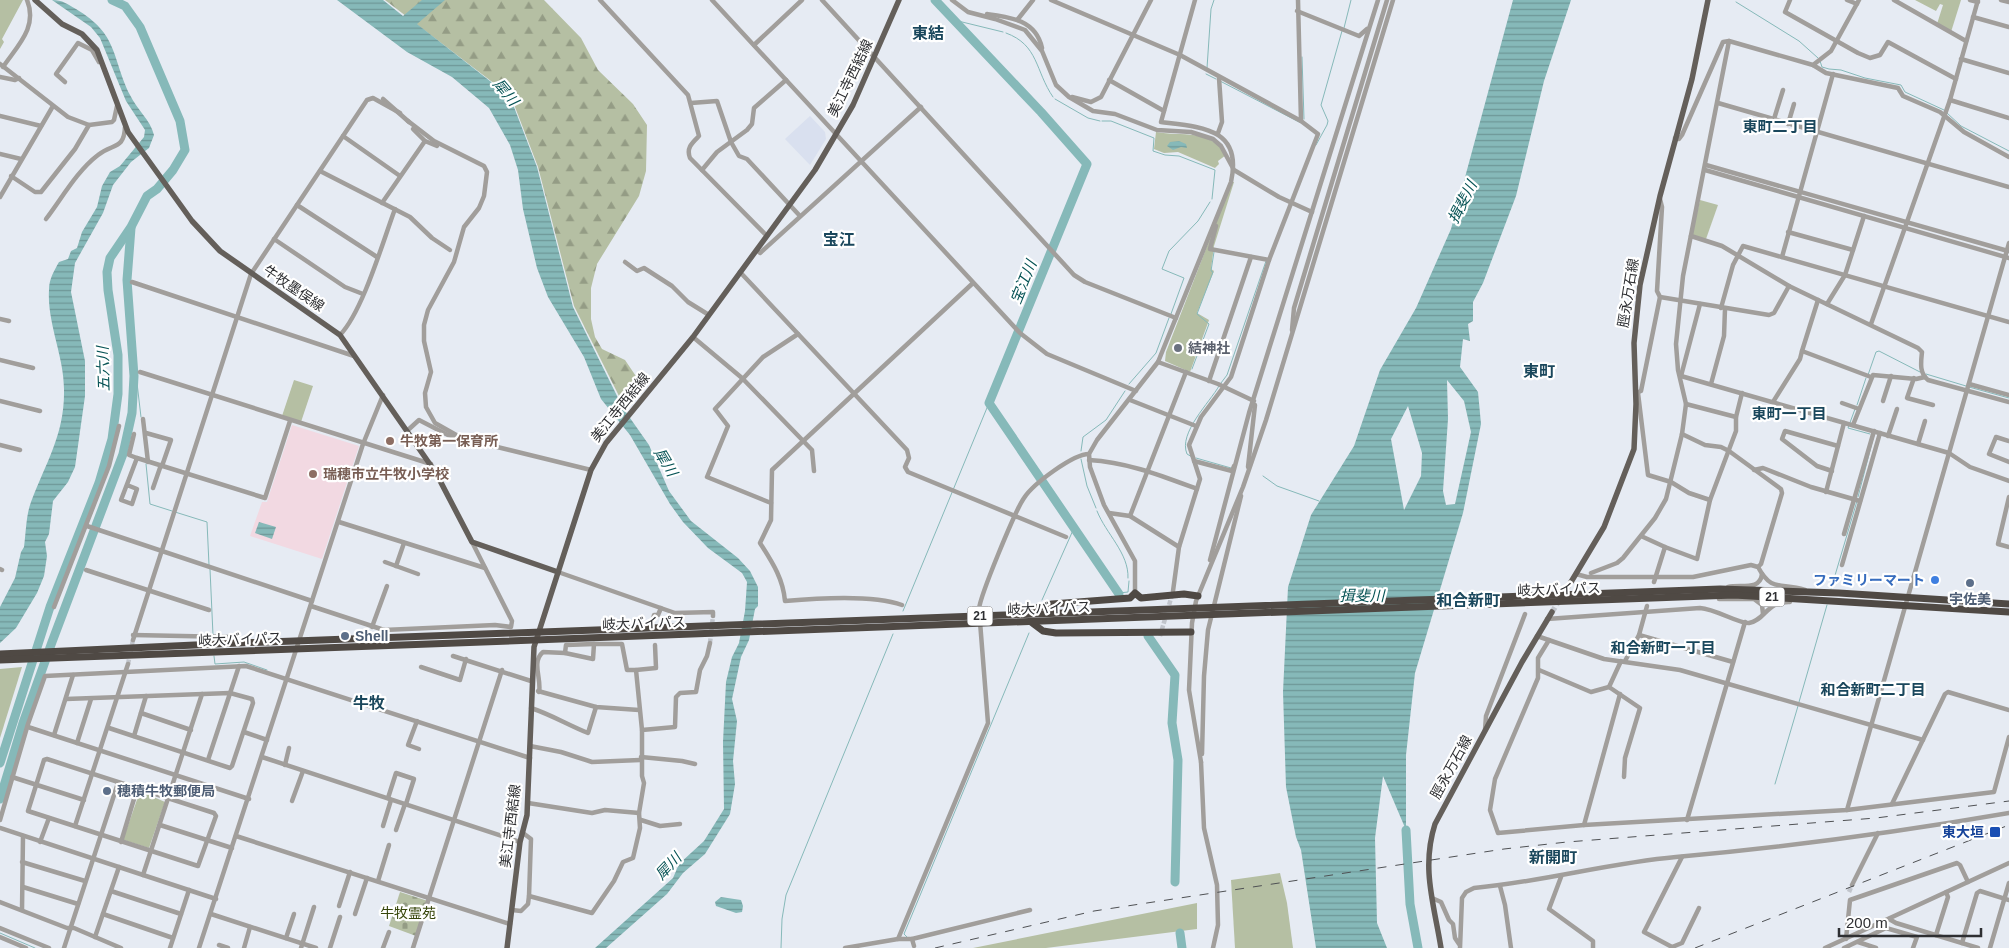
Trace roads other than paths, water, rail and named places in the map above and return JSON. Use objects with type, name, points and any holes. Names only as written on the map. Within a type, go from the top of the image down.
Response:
[{"type":"highway","name":"岐大バイパス","points":[[0,660],[238,643],[538,632],[696,630],[980,620],[1031,622],[1174,613],[1536,599],[1720,589],[1813,592],[2009,604]]},
{"type":"highway","points":[[1018,614],[1024,610],[1052,604],[1130,598],[1135,593],[1141,598],[1184,594],[1198,596]]},
{"type":"highway","name":"岐大バイパス","points":[[1536,599],[1734,595],[1988,610],[2009,614]]},
{"type":"highway","name":"21","points":[[1966,602],[1970,598],[2009,600]]},
{"type":"highway","name":"岐大バイパス","points":[[980,620],[1018,614],[1174,613]]},
{"type":"highway","points":[[1031,622],[1043,631],[1056,633],[1191,632]]},
{"type":"highway","name":"岐大バイパス","points":[[0,654],[57,655],[297,650],[536,640],[696,630]]},
{"type":"main road","name":"牛牧墨俣線","points":[[35,0],[62,24],[91,42],[101,61],[127,128],[155,170],[206,238],[251,274],[340,335],[431,464],[472,542]]},
{"type":"main road","name":"美江寺西結線","points":[[507,948],[520,842],[528,803],[531,680],[536,640],[591,470],[618,427],[693,337],[815,170],[853,105],[899,0]]},
{"type":"main road","name":"脛永万石線","points":[[1571,582],[1604,527],[1631,460],[1636,436],[1637,394],[1634,343],[1637,305],[1660,196],[1692,79],[1708,0]]},
{"type":"main road","points":[[472,542],[558,572]]},
{"type":"main road","name":"脛永万石線","points":[[1441,948],[1427,869],[1428,846],[1432,831],[1466,764],[1552,612]]},
{"type":"street","points":[[27,0],[32,13],[28,32],[2,66],[68,117],[89,125],[112,122],[117,106]]},
{"type":"street","points":[[600,0],[688,95],[699,136],[689,145],[688,152],[702,170],[766,236]]},
{"type":"street","points":[[712,0],[1018,332],[1047,354],[1136,391]]},
{"type":"street","points":[[754,45],[802,0]]},
{"type":"street","points":[[822,0],[1074,274],[1086,282],[1176,318]]},
{"type":"street","points":[[952,0],[968,12],[1018,19],[1033,31],[1041,44],[1042,52]]},
{"type":"street","points":[[1018,19],[1033,0]]},
{"type":"street","points":[[1051,0],[1180,55],[1219,78],[1302,121],[1318,134],[1269,260],[1231,377],[1196,426],[1189,444],[1200,478],[1179,547],[1173,591]]},
{"type":"street","points":[[1064,94],[1093,102],[1101,97],[1151,0]]},
{"type":"street","points":[[1135,593],[1135,561],[1109,513],[1092,473],[1089,454],[1097,440],[1158,362],[1218,217],[1234,170],[1224,138],[1218,133],[1200,126],[1161,122],[1195,0]]},
{"type":"street","points":[[1298,0],[1302,121]]},
{"type":"street","points":[[1210,567],[1215,538],[1254,401],[1378,0]]},
{"type":"street","points":[[1293,331],[1291,324],[1294,308],[1387,0]]},
{"type":"street","points":[[1201,762],[1190,690],[1191,632],[1198,596],[1248,471],[1293,331],[1393,0]]},
{"type":"street","points":[[1790,0],[1785,12],[1870,58],[1880,55],[1888,42],[1956,79]]},
{"type":"street","points":[[1813,65],[1831,50],[1858,2],[1847,0]]},
{"type":"street","points":[[1894,0],[1966,41]]},
{"type":"street","points":[[1871,324],[1950,100],[1978,1],[1970,0]]},
{"type":"street","points":[[2002,0],[2009,2]]},
{"type":"street","points":[[1297,10],[1359,36],[1368,29]]},
{"type":"street","points":[[980,14],[1025,30],[1042,52],[1056,85],[1064,94],[1093,111],[1115,114],[1157,130],[1202,134],[1221,146],[1234,170],[1292,203],[1312,212]]},
{"type":"street","points":[[1973,17],[2009,27]]},
{"type":"street","points":[[1675,138],[1679,139],[1682,135],[1722,42],[1729,41],[1813,65],[1833,74],[1898,88],[1903,96],[1944,116],[1964,132],[2009,157]]},
{"type":"street","points":[[1591,572],[1617,563],[1641,536],[1666,499],[1671,482],[1682,434],[1686,404],[1676,353],[1680,301],[1729,41]]},
{"type":"street","points":[[65,82],[56,74],[78,43],[92,50],[99,62],[101,61]]},
{"type":"street","points":[[1961,59],[2009,73]]},
{"type":"street","points":[[1782,257],[1833,74]]},
{"type":"street","points":[[0,77],[15,80],[19,78]]},
{"type":"street","points":[[1218,133],[1222,122],[1219,78]]},
{"type":"street","points":[[702,170],[713,156],[747,130],[752,124],[754,108],[786,80]]},
{"type":"street","points":[[1109,80],[1164,111]]},
{"type":"street","points":[[1774,120],[1783,90]]},
{"type":"street","points":[[238,643],[236,638],[231,637],[133,638],[251,274],[370,98],[400,113]]},
{"type":"street","points":[[384,99],[425,140],[453,150]]},
{"type":"street","points":[[1950,100],[2009,118]]},
{"type":"street","points":[[690,103],[717,101],[730,142],[739,156],[748,159],[800,216]]},
{"type":"street","points":[[1718,103],[2009,188]]},
{"type":"street","points":[[1788,124],[1794,104]]},
{"type":"street","points":[[0,196],[53,106]]},
{"type":"street","points":[[756,250],[760,253],[921,107]]},
{"type":"street","points":[[0,116],[41,126]]},
{"type":"street","points":[[408,121],[429,138],[484,166],[487,172],[487,184],[482,202],[464,227],[454,262],[428,310],[424,325],[424,341],[431,372],[425,393],[426,407],[435,423],[458,436],[483,445],[591,470]]},
{"type":"street","points":[[11,176],[36,192],[40,192],[80,143],[89,125]]},
{"type":"street","points":[[46,218],[98,154],[122,142],[127,128]]},
{"type":"street","points":[[343,136],[400,176]]},
{"type":"street","points":[[382,203],[425,140]]},
{"type":"street","points":[[0,154],[21,159]]},
{"type":"street","points":[[1706,168],[1906,225],[2007,257]]},
{"type":"street","points":[[320,171],[410,217],[432,238],[450,250]]},
{"type":"street","points":[[1799,194],[1864,216],[2008,251]]},
{"type":"street","points":[[1660,196],[1662,208],[1657,292],[1660,297],[1646,372],[1641,392],[1637,394],[1648,475],[1671,482],[1689,493],[1710,500]]},
{"type":"street","points":[[296,205],[377,257]]},
{"type":"street","points":[[340,335],[348,327],[363,294],[395,209]]},
{"type":"street","points":[[1827,304],[1845,275],[1864,216]]},
{"type":"street","points":[[1218,217],[1210,249],[1269,260]]},
{"type":"street","points":[[1788,232],[1853,250]]},
{"type":"street","points":[[1691,236],[1722,246],[1789,286],[1918,348],[1922,352],[1920,365],[1924,377]]},
{"type":"street","points":[[274,239],[345,287],[363,294]]},
{"type":"street","points":[[1847,810],[1906,598],[2007,257],[2009,243]]},
{"type":"street","points":[[1711,384],[1723,344],[1723,308],[1733,265],[1743,246],[2009,322]]},
{"type":"street","points":[[1209,381],[1251,256]]},
{"type":"street","points":[[625,262],[638,271],[644,268],[672,286],[688,302],[709,315]]},
{"type":"street","points":[[740,272],[906,450],[909,458],[906,470],[1066,537]]},
{"type":"street","points":[[132,282],[356,356]]},
{"type":"street","points":[[902,605],[888,600],[814,599],[785,601],[783,585],[779,574],[760,543],[771,520],[772,470],[973,282]]},
{"type":"street","points":[[1660,297],[1769,315],[1774,313],[1789,286]]},
{"type":"street","points":[[1773,402],[1800,359],[1810,318],[1818,300]]},
{"type":"street","points":[[1681,376],[1700,304]]},
{"type":"street","points":[[0,319],[9,321]]},
{"type":"street","points":[[771,503],[707,477],[728,426],[715,409],[742,378],[763,358],[798,334]]},
{"type":"street","points":[[693,337],[742,378],[812,450],[814,471]]},
{"type":"street","points":[[1802,351],[1870,377],[1924,377],[2009,402]]},
{"type":"street","points":[[0,360],[33,368]]},
{"type":"street","points":[[1158,362],[1209,381],[1254,401]]},
{"type":"street","points":[[140,372],[431,464]]},
{"type":"street","points":[[1130,516],[1186,372]]},
{"type":"street","points":[[1681,376],[1949,453],[1970,468],[2009,481]]},
{"type":"street","points":[[1883,401],[1891,376]]},
{"type":"street","points":[[1853,426],[1870,377]]},
{"type":"street","points":[[1914,378],[1907,398],[1933,406]]},
{"type":"street","points":[[1969,384],[2009,395]]},
{"type":"street","points":[[1641,536],[1697,559],[1710,500],[1736,431],[1736,417],[1742,393]]},
{"type":"street","points":[[199,948],[363,444],[383,394]]},
{"type":"street","points":[[1130,400],[1196,426]]},
{"type":"street","points":[[0,401],[40,411]]},
{"type":"street","points":[[1248,471],[1254,401]]},
{"type":"street","points":[[1842,403],[1859,409]]},
{"type":"street","points":[[1686,404],[1736,417]]},
{"type":"street","points":[[1888,436],[1896,408]]},
{"type":"street","points":[[127,485],[143,460],[146,433],[144,419]]},
{"type":"street","points":[[134,434],[129,455],[265,498],[290,420]]},
{"type":"street","points":[[408,430],[419,420],[448,435],[458,436]]},
{"type":"street","points":[[1918,444],[1925,421]]},
{"type":"street","points":[[1826,492],[1844,423]]},
{"type":"street","points":[[54,607],[109,466],[119,426]]},
{"type":"street","points":[[1832,471],[1817,466],[1782,439],[1784,431],[1838,446]]},
{"type":"street","points":[[1844,534],[1874,432]]},
{"type":"street","points":[[146,433],[171,440],[153,488]]},
{"type":"street","points":[[1842,565],[1880,433]]},
{"type":"street","points":[[1682,434],[1705,445],[1721,447],[1729,451],[1781,489],[1782,493],[1761,564],[1758,566]]},
{"type":"street","points":[[2009,441],[1996,437],[1989,454],[2009,462]]},
{"type":"street","points":[[0,445],[20,450]]},
{"type":"street","points":[[898,938],[988,723],[979,605],[1023,499],[1042,480],[1078,455],[1089,454]]},
{"type":"street","points":[[1194,461],[1232,470],[1238,458]]},
{"type":"street","points":[[1089,460],[1122,464],[1148,471],[1197,490]]},
{"type":"street","points":[[1754,470],[1763,468],[1826,492],[1860,501]]},
{"type":"street","points":[[1213,948],[1218,925],[1217,885],[1204,828],[1201,762],[1204,676],[1210,621],[1242,487]]},
{"type":"street","points":[[2009,497],[1998,544],[2009,547]]},
{"type":"street","points":[[1109,513],[1130,516],[1179,547]]},
{"type":"street","points":[[338,522],[485,568]]},
{"type":"street","points":[[87,526],[384,630],[511,627],[512,620],[472,542]]},
{"type":"street","points":[[396,566],[404,543]]},
{"type":"street","points":[[1655,579],[1665,547]]},
{"type":"street","points":[[385,562],[418,574]]},
{"type":"street","points":[[1576,574],[1587,577],[1655,579],[1710,575],[1743,565],[1758,566]]},
{"type":"street","points":[[1758,566],[1762,574],[1772,584],[1813,592]]},
{"type":"street","points":[[86,570],[209,610]]},
{"type":"street","points":[[558,572],[675,613],[713,612],[713,616]]},
{"type":"street","points":[[1720,589],[1735,585],[1754,585],[1760,581],[1762,574]]},
{"type":"street","points":[[372,627],[388,588]]},
{"type":"street","points":[[1673,597],[1754,599],[1762,605],[1762,615]]},
{"type":"street","points":[[1547,619],[1647,609],[1710,608],[1745,622],[1758,619],[1775,604],[1822,600]]},
{"type":"street","points":[[653,618],[658,615],[661,608]]},
{"type":"street","points":[[1539,670],[1591,692],[1609,687],[1639,635],[1647,609]]},
{"type":"street","points":[[1484,734],[1486,716],[1525,614]]},
{"type":"street","points":[[1687,820],[1745,622]]},
{"type":"street","points":[[1639,635],[1733,662]]},
{"type":"street","points":[[1538,636],[1604,659],[1680,670],[1923,740]]},
{"type":"street","points":[[1549,640],[1538,658],[1538,678],[1495,779],[1490,815],[1498,833],[1584,825],[1847,810],[1994,792],[2009,737]]},
{"type":"street","points":[[642,730],[675,727],[676,697],[680,693],[696,692],[700,670],[707,656],[710,643]]},
{"type":"street","points":[[539,692],[536,676],[540,654],[549,652],[566,653],[593,659],[594,644]]},
{"type":"street","points":[[566,653],[566,645],[622,644],[626,670],[636,670],[656,668],[655,645]]},
{"type":"street","points":[[453,656],[531,680]]},
{"type":"street","points":[[421,667],[460,680],[466,660]]},
{"type":"street","points":[[75,826],[109,728],[128,664]]},
{"type":"street","points":[[208,760],[239,666]]},
{"type":"street","points":[[0,820],[43,678],[73,674],[246,666],[530,758]]},
{"type":"street","points":[[413,948],[502,670]]},
{"type":"street","points":[[529,896],[592,913],[614,881],[623,862],[632,858],[641,820],[639,813],[644,783],[641,758],[642,730],[636,670]]},
{"type":"street","points":[[54,735],[73,674]]},
{"type":"street","points":[[1609,687],[1640,708],[1625,758],[1624,777]]},
{"type":"street","points":[[532,690],[596,707],[640,710]]},
{"type":"street","points":[[1892,804],[1945,694],[1948,692],[2009,710]]},
{"type":"street","points":[[66,699],[230,693],[252,699],[253,703],[230,768],[109,728]]},
{"type":"street","points":[[144,875],[202,694]]},
{"type":"street","points":[[1584,825],[1620,694]]},
{"type":"street","points":[[134,736],[146,696]]},
{"type":"street","points":[[77,743],[91,699]]},
{"type":"street","points":[[531,708],[553,715],[561,722],[588,734],[596,707]]},
{"type":"street","points":[[142,713],[191,730]]},
{"type":"street","points":[[417,721],[408,745],[419,749]]},
{"type":"street","points":[[28,727],[249,799]]},
{"type":"street","points":[[244,732],[267,740]]},
{"type":"street","points":[[530,746],[561,752],[592,762],[641,758],[682,760],[694,764]]},
{"type":"street","points":[[285,765],[289,748]]},
{"type":"street","points":[[262,757],[520,842]]},
{"type":"street","points":[[47,759],[118,783],[216,816],[198,866],[28,810],[47,759]]},
{"type":"street","points":[[292,801],[303,771]]},
{"type":"street","points":[[383,826],[396,773],[414,779],[396,830]]},
{"type":"street","points":[[12,777],[84,800]]},
{"type":"street","points":[[64,948],[118,783]]},
{"type":"street","points":[[121,842],[138,789]]},
{"type":"street","points":[[528,803],[592,813],[605,810],[639,813]]},
{"type":"street","points":[[1459,946],[1462,898],[1466,892],[1474,888],[1561,877],[1682,857],[1878,833],[2009,813]]},
{"type":"street","points":[[40,842],[49,818]]},
{"type":"street","points":[[641,820],[660,826],[680,824]]},
{"type":"street","points":[[160,825],[232,848]]},
{"type":"street","points":[[0,828],[216,899]]},
{"type":"street","points":[[512,910],[521,911],[528,904],[531,839],[523,833]]},
{"type":"street","points":[[1852,885],[1878,833]]},
{"type":"street","points":[[22,910],[23,836]]},
{"type":"street","points":[[236,836],[510,924]]},
{"type":"street","points":[[378,881],[389,844]]},
{"type":"street","points":[[1682,857],[1644,932],[1672,947],[1682,943],[1699,908]]},
{"type":"street","points":[[22,862],[85,881]]},
{"type":"street","points":[[1846,939],[1849,897],[1957,863],[1960,864],[1968,882]]},
{"type":"street","points":[[1825,948],[2009,864]]},
{"type":"street","points":[[95,937],[120,867]]},
{"type":"street","points":[[339,906],[350,872]]},
{"type":"street","points":[[1561,877],[1549,909],[1593,941],[1593,948]]},
{"type":"street","points":[[355,914],[367,878]]},
{"type":"street","points":[[1990,948],[2007,899],[2009,883]]},
{"type":"street","points":[[1500,886],[1505,905],[1511,948]]},
{"type":"street","points":[[23,887],[78,904]]},
{"type":"street","points":[[170,948],[189,890]]},
{"type":"street","points":[[111,891],[181,914]]},
{"type":"street","points":[[1962,943],[1977,893],[1980,891],[2007,899]]},
{"type":"street","points":[[1936,936],[1948,896],[1946,892]]},
{"type":"street","points":[[1432,898],[1441,902],[1449,920],[1453,924],[1455,938],[1459,946]]},
{"type":"street","points":[[0,902],[121,948]]},
{"type":"street","points":[[301,946],[314,907]]},
{"type":"street","points":[[845,948],[898,938],[912,940],[1030,910]]},
{"type":"street","points":[[103,914],[173,938]]},
{"type":"street","points":[[211,914],[286,938],[301,946],[316,948]]},
{"type":"street","points":[[286,938],[294,914]]},
{"type":"street","points":[[330,948],[340,917]]},
{"type":"street","points":[[1889,919],[1896,924],[1978,948]]},
{"type":"street","points":[[244,948],[250,927]]},
{"type":"street","points":[[0,928],[49,948]]},
{"type":"street","points":[[1840,942],[1844,948],[1886,928],[1917,937],[1913,948]]},
{"type":"street","points":[[383,948],[389,932]]},
{"type":"street","points":[[0,937],[26,948]]},
{"type":"street","points":[[912,940],[914,946]]},
{"type":"street","points":[[1858,942],[1876,948]]},
{"type":"street","points":[[219,945],[228,948]]},
{"type":"water","points":[[52,0],[70,5],[90,19],[107,37],[130,95],[150,124],[154,135],[149,148],[131,162],[113,185],[103,213],[75,263],[71,292],[85,361],[85,396],[75,467],[68,482],[53,501],[49,534],[45,542],[47,556],[44,576],[37,593],[16,628],[0,643],[0,607],[15,578],[24,547],[29,507],[54,447],[61,420],[64,389],[63,377],[49,302],[49,286],[59,262],[68,259],[71,251],[77,248],[82,232],[97,207],[102,186],[110,172],[120,166],[144,137],[145,130],[126,101],[100,38],[91,27]]},
{"type":"water","points":[[337,0],[383,0],[403,16],[422,0],[445,0],[417,24],[504,92],[513,94],[516,97],[514,107],[537,167],[573,307],[623,408],[649,445],[669,491],[691,521],[738,558],[750,571],[758,587],[758,606],[755,609],[749,640],[741,657],[732,699],[737,721],[733,761],[735,784],[730,814],[705,854],[683,873],[667,894],[606,948],[595,948],[673,878],[679,864],[704,841],[724,809],[723,742],[726,682],[732,657],[739,643],[745,611],[747,582],[742,573],[708,548],[683,522],[670,504],[630,435],[601,399],[584,357],[548,297],[537,268],[523,209],[518,170],[510,145],[489,108],[452,77],[407,52]]},
{"type":"water","name":"揖斐川","points":[[1513,0],[1571,0],[1544,81],[1516,196],[1483,283],[1473,302],[1473,321],[1468,324],[1470,341],[1463,339],[1460,367],[1478,392],[1481,424],[1463,513],[1415,673],[1406,755],[1406,830],[1383,776],[1375,838],[1377,923],[1387,948],[1316,948],[1301,850],[1296,837],[1286,787],[1283,692],[1288,587],[1311,515],[1354,446],[1380,370],[1416,308],[1451,229]],"holes":[[[1447,380],[1464,401],[1471,432],[1455,504],[1446,505],[1443,491],[1448,419]],[[1408,406],[1422,453],[1421,476],[1404,510],[1391,439]]]},
{"type":"water","points":[[1179,141],[1186,144],[1187,148],[1181,147],[1173,150],[1167,146],[1170,142]]},
{"type":"water","points":[[259,522],[276,527],[272,539],[255,533]]},
{"type":"water","points":[[721,897],[741,900],[742,912],[736,913],[716,906],[715,902]]},
{"type":"waterway","name":"五六川","points":[[0,763],[50,607],[99,483],[112,439],[118,394],[118,355],[108,290],[107,272],[110,258],[131,227],[147,196],[157,189],[173,170],[185,150],[180,121],[140,27],[125,6],[112,0]]},
{"type":"waterway","name":"宝江川","points":[[935,0],[1041,112],[1087,164],[989,403],[1119,594]]},
{"type":"waterway","points":[[1207,68],[1211,9],[1214,0]]},
{"type":"waterway","points":[[1344,28],[1351,0]]},
{"type":"waterway","points":[[1736,2],[1799,41],[1818,58]]},
{"type":"waterway","points":[[954,20],[1003,32]]},
{"type":"waterway","points":[[1316,145],[1328,121],[1321,105],[1342,31]]},
{"type":"waterway","points":[[1006,33],[1025,44],[1031,52],[1053,97]]},
{"type":"waterway","points":[[1302,57],[1304,119]]},
{"type":"waterway","points":[[1820,61],[1822,67],[1901,85],[1905,92],[1944,110]]},
{"type":"waterway","points":[[1206,74],[1216,79]]},
{"type":"waterway","points":[[1220,81],[1299,122]]},
{"type":"waterway","points":[[1055,99],[1088,118],[1100,121]]},
{"type":"waterway","points":[[1947,113],[1961,126],[2009,151]]},
{"type":"waterway","points":[[1102,121],[1111,121],[1154,138],[1153,151],[1165,155],[1179,156],[1215,170],[1212,199]]},
{"type":"waterway","points":[[1171,314],[1184,278],[1162,269],[1169,251],[1198,221],[1210,202]]},
{"type":"waterway","points":[[0,799],[23,723],[123,454],[132,413],[134,376],[127,280],[131,228]]},
{"type":"waterway","points":[[1192,369],[1209,324],[1197,314],[1213,272],[1211,271],[1214,252]]},
{"type":"waterway","points":[[1221,383],[1227,375],[1266,261]]},
{"type":"waterway","points":[[1129,384],[1156,353],[1169,318]]},
{"type":"waterway","points":[[1868,375],[1876,352],[1879,351],[1920,372]]},
{"type":"waterway","points":[[1926,374],[1966,386]]},
{"type":"waterway","points":[[1857,405],[1866,378]]},
{"type":"waterway","points":[[134,382],[137,383],[141,417]]},
{"type":"waterway","points":[[1192,457],[1187,454],[1185,446],[1187,437],[1196,418],[1219,386]]},
{"type":"waterway","points":[[1969,387],[2009,398]]},
{"type":"waterway","points":[[1081,451],[1083,437],[1106,420],[1125,391]]},
{"type":"waterway","points":[[903,611],[989,403]]},
{"type":"waterway","points":[[1855,409],[1848,428],[1870,434]]},
{"type":"waterway","points":[[1858,497],[1874,435]]},
{"type":"waterway","points":[[1196,458],[1231,468]]},
{"type":"waterway","points":[[1081,459],[1087,486],[1096,508]]},
{"type":"waterway","points":[[146,464],[150,504],[172,511]]},
{"type":"waterway","points":[[1263,476],[1277,486],[1319,501]]},
{"type":"waterway","points":[[1831,589],[1857,501]]},
{"type":"waterway","points":[[1097,511],[1125,560],[1128,578]]},
{"type":"waterway","points":[[175,512],[207,522],[209,565]]},
{"type":"waterway","points":[[1042,600],[1074,528]]},
{"type":"waterway","points":[[210,569],[213,635]]},
{"type":"waterway","points":[[1119,593],[1128,592],[1129,581]]},
{"type":"waterway","points":[[1799,702],[1827,605]]},
{"type":"waterway","points":[[908,938],[904,934],[1029,633]]},
{"type":"waterway","points":[[781,948],[782,919],[786,895],[893,634]]},
{"type":"waterway","points":[[1148,636],[1175,675],[1172,723],[1178,760],[1175,882]]},
{"type":"waterway","points":[[214,656],[215,664],[244,662],[267,670]]},
{"type":"waterway","points":[[1775,784],[1798,706]]},
{"type":"waterway","points":[[1406,830],[1410,904],[1418,948]]},
{"type":"waterway","points":[[0,933],[35,948]]},
{"type":"waterway","points":[[1180,933],[1182,948]]},
{"type":"tunnel","points":[[1552,612],[1571,582]]},
{"type":"tunnel","points":[[1160,636],[1172,595]]},
{"type":"tunnel","points":[[710,643],[713,616]]},
{"type":"tunnel","points":[[128,664],[133,640]]},
{"type":"tunnel","points":[[1849,892],[1852,885]]},
{"type":"railway","points":[[935,948],[1094,911],[1504,849],[1567,842],[1876,818],[2009,801]]},
{"type":"railway","points":[[1695,948],[2009,825]]},
{"type":"place","name":"結神社","points":[[1178,348]]},
{"type":"place","name":"牛牧第一保育所","points":[[390,441]]},
{"type":"place","name":"瑞穂市立牛牧小学校","points":[[313,474]]},
{"type":"place","name":"ファミリーマート","points":[[1935,580]]},
{"type":"place","name":"宇佐美","points":[[1970,583]]},
{"type":"place","name":"Shell","points":[[345,636]]},
{"type":"place","name":"穂積牛牧郵便局","points":[[107,791]]},
{"type":"place","name":"東大垣","points":[[1995,832]]},
{"type":"district","name":"東結","points":[[928,33]]},
{"type":"district","name":"東町二丁目","points":[[1780,126]]},
{"type":"district","name":"宝江","points":[[839,239]]},
{"type":"district","name":"東町","points":[[1539,371]]},
{"type":"district","name":"東町一丁目","points":[[1789,413]]},
{"type":"district","name":"和合新町","points":[[1468,600]]},
{"type":"district","name":"和合新町一丁目","points":[[1663,647]]},
{"type":"district","name":"和合新町二丁目","points":[[1873,689]]},
{"type":"district","name":"牛牧","points":[[369,703]]},
{"type":"district","name":"新開町","points":[[1553,857]]},
{"type":"water label","name":"犀川","points":[[506,92]]},
{"type":"water label","name":"犀川","points":[[666,462]]},
{"type":"water label","name":"犀川","points":[[668,866]]},
{"type":"park label","name":"牛牧霊苑","points":[[408,913]]}]
